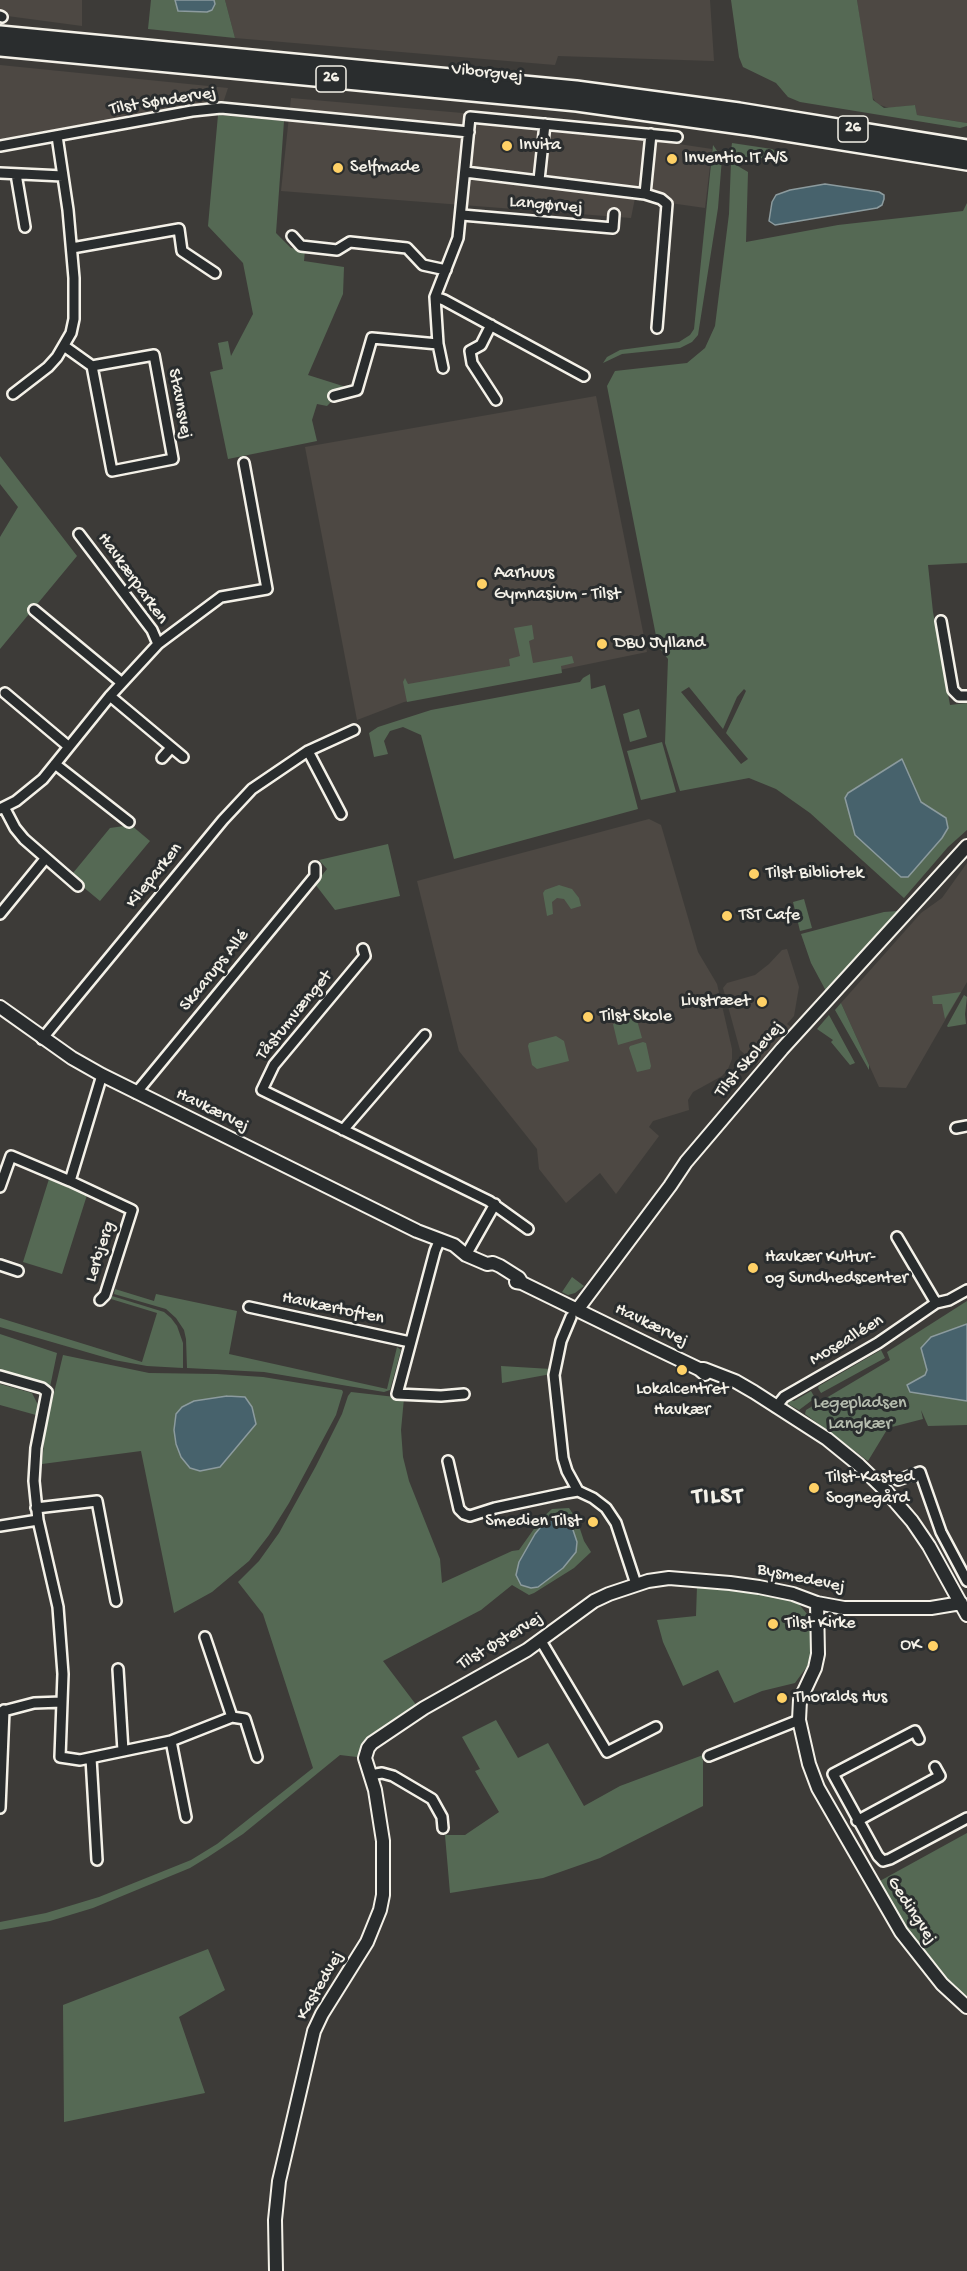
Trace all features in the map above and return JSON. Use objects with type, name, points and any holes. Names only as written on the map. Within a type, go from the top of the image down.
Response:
[{"type":"main road","name":"Viborgvej","points":[[0,34],[586,90],[739,111],[967,148]]},
{"type":"main road","name":"Viborgvej","points":[[0,48],[577,103],[743,126],[967,162]]},
{"type":"street","name":"Tilst Søndervej","points":[[0,146],[192,111],[221,108],[469,132]]},
{"type":"street","points":[[443,368],[438,344],[435,297],[459,238],[470,117],[677,137]]},
{"type":"street","points":[[539,180],[545,124]]},
{"type":"street","points":[[645,194],[651,135]]},
{"type":"street","points":[[13,394],[48,367],[64,346],[74,319],[72,248],[57,136]]},
{"type":"street","points":[[465,172],[645,194],[661,199],[667,204],[657,328]]},
{"type":"street","points":[[0,173],[63,176]]},
{"type":"street","points":[[16,174],[25,227]]},
{"type":"street","name":"Langørvej","points":[[462,215],[613,228],[614,214]]},
{"type":"street","points":[[72,248],[179,229],[183,251],[214,273]]},
{"type":"street","points":[[292,236],[301,246],[337,250],[350,242],[407,248],[423,265],[446,270]]},
{"type":"street","points":[[435,297],[584,376]]},
{"type":"street","points":[[491,325],[481,345],[470,351],[472,363],[496,400]]},
{"type":"street","points":[[334,396],[357,390],[372,339],[438,344]]},
{"type":"street","points":[[64,346],[92,366]]},
{"type":"street","name":"Stavnsvej","points":[[154,355],[173,459],[112,471],[92,366],[154,355]]},
{"type":"street","name":"Havkærparken","points":[[78,886],[45,859],[15,828],[2,808],[16,801],[55,764],[110,696],[158,644],[221,597],[267,589],[244,463]]},
{"type":"street","name":"Havkærparken","points":[[79,534],[152,630],[158,644]]},
{"type":"street","points":[[34,610],[57,624],[122,683]]},
{"type":"street","points":[[941,621],[952,690],[959,696],[967,696]]},
{"type":"street","points":[[20,689],[9,696],[68,746]]},
{"type":"street","points":[[110,696],[183,757]]},
{"type":"street","name":"Kileparken","points":[[42,1039],[223,820],[252,789],[308,751],[354,730]]},
{"type":"street","points":[[162,758],[171,748]]},
{"type":"street","points":[[308,751],[341,814]]},
{"type":"street","points":[[55,764],[129,822]]},
{"type":"street","points":[[109,822],[116,812]]},
{"type":"street","name":"Tilst Skolevej","points":[[574,1313],[686,1162],[782,1049],[967,846]]},
{"type":"street","points":[[0,914],[45,859]]},
{"type":"street","name":"Skaarups Allé","points":[[135,1093],[315,876],[315,867]]},
{"type":"street","name":"Tåstumvænget","points":[[363,949],[365,956],[274,1065],[262,1090],[495,1204],[528,1229]]},
{"type":"street","name":"Havkærvej","points":[[0,1007],[42,1039],[102,1076],[439,1242],[451,1252],[466,1255],[487,1264],[491,1270],[522,1283],[574,1313],[699,1369],[768,1406],[776,1407],[827,1439],[886,1491],[929,1546],[964,1602],[967,1615]]},
{"type":"street","points":[[344,1130],[425,1035]]},
{"type":"street","points":[[70,1181],[102,1076]]},
{"type":"street","points":[[956,1128],[967,1126]]},
{"type":"street","name":"Lerbjerg","points":[[0,1187],[11,1156],[132,1210],[105,1295],[100,1300]]},
{"type":"street","points":[[466,1255],[495,1204]]},
{"type":"street","points":[[897,1237],[936,1303]]},
{"type":"street","points":[[439,1242],[397,1394],[460,1398]]},
{"type":"street","points":[[0,1265],[18,1270]]},
{"type":"street","name":"Mosealléen","points":[[776,1407],[784,1397],[878,1343],[936,1303],[949,1300],[967,1290]]},
{"type":"street","name":"Havkærtoften","points":[[249,1308],[410,1342]]},
{"type":"street","points":[[574,1313],[561,1341],[554,1375],[563,1458],[578,1491],[593,1498],[606,1508],[616,1523],[636,1584]]},
{"type":"street","points":[[0,1376],[42,1388],[47,1392],[36,1448],[34,1481],[38,1520],[58,1607],[62,1653],[60,1757],[80,1760],[171,1741],[232,1717],[245,1719],[257,1757]]},
{"type":"street","points":[[448,1461],[459,1509],[470,1516],[495,1508],[578,1491]]},
{"type":"street","points":[[898,1480],[920,1472],[941,1532],[967,1581]]},
{"type":"street","points":[[36,1508],[97,1501],[116,1601]]},
{"type":"street","points":[[0,1526],[38,1520]]},
{"type":"street","name":"Bysmedevej","points":[[669,1578],[759,1587],[844,1608],[931,1608],[964,1602]]},
{"type":"street","name":"Tilst Østervej","points":[[365,1758],[372,1743],[403,1721],[541,1641],[594,1601],[636,1584],[669,1578]]},
{"type":"street","name":"Gedingvej","points":[[817,1603],[818,1654],[815,1668],[800,1700],[799,1720],[809,1764],[818,1788],[901,1932],[942,1984],[967,2007]]},
{"type":"street","points":[[205,1637],[232,1717]]},
{"type":"street","points":[[541,1641],[607,1752],[656,1726]]},
{"type":"street","points":[[118,1669],[123,1751]]},
{"type":"street","points":[[0,1808],[2,1711],[34,1703],[62,1702]]},
{"type":"street","points":[[709,1756],[799,1720]]},
{"type":"street","name":"Gedingvej","points":[[919,1739],[915,1731],[833,1774],[880,1860],[890,1859],[967,1818]]},
{"type":"street","points":[[171,1741],[186,1817]]},
{"type":"street","points":[[91,1758],[98,1860]]},
{"type":"street","name":"Kastedvej","points":[[276,2271],[275,2220],[279,2181],[314,2031],[322,2014],[359,1958],[380,1910],[384,1877],[383,1841],[375,1790],[365,1758]]},
{"type":"street","points":[[838,1824],[856,1818],[940,1776],[935,1767]]},
{"type":"street","points":[[370,1774],[382,1773],[393,1776],[432,1799],[442,1817],[443,1828]]},
{"type":"shaded area","points":[[0,0],[82,0],[82,26],[0,15]]},
{"type":"shaded area","points":[[225,0],[710,0],[714,61],[558,56],[555,65],[235,38]]},
{"type":"shaded area","points":[[857,0],[967,0],[967,123],[917,115],[915,105],[889,108],[877,104],[871,95]]},
{"type":"shaded area","points":[[0,65],[228,88],[223,103],[193,105],[0,139]]},
{"type":"shaded area","points":[[291,98],[485,115],[712,149],[705,208],[635,198],[631,218],[281,191]]},
{"type":"shaded area","name":"Aarhuus Gymnasium - Tilst","points":[[596,396],[647,652],[404,702],[357,720],[305,447]]},
{"type":"shaded area","name":"Tilst Skole","points":[[649,819],[661,825],[698,952],[717,984],[732,1049],[732,1059],[722,1076],[693,1092],[688,1100],[689,1110],[653,1121],[649,1127],[659,1136],[616,1194],[600,1173],[566,1203],[539,1169],[537,1149],[459,1051],[417,881]]},
{"type":"shaded area","points":[[967,863],[967,982],[906,1088],[879,1087],[841,1003],[921,913],[942,898]]},
{"type":"shaded area","name":"Livstræet","points":[[787,949],[799,987],[794,1016],[787,1024],[791,1027],[757,1065],[740,1050],[723,988],[727,983],[755,975],[782,950]]},
{"type":"green space","points":[[151,0],[225,0],[235,38],[148,29]]},
{"type":"green space","points":[[731,0],[857,0],[873,100],[884,108],[915,105],[917,115],[967,123],[967,126],[960,128],[800,102],[788,97],[776,83],[743,67],[739,57]]},
{"type":"green space","points":[[218,115],[284,121],[276,233],[291,248],[305,250],[304,261],[344,267],[343,294],[308,375],[346,387],[327,406],[317,404],[312,420],[317,441],[228,459],[210,372],[223,369],[218,343],[228,341],[231,356],[253,314],[243,263],[208,226]]},
{"type":"green space","points":[[732,143],[772,149],[788,159],[736,157],[731,151]]},
{"type":"green space","points":[[713,145],[722,158],[718,208],[698,335],[692,342],[680,348],[622,354],[603,363],[607,357],[620,350],[679,342],[690,335],[694,329]]},
{"type":"green space","points":[[731,162],[748,172],[746,242],[838,225],[963,211],[967,203],[967,563],[928,565],[933,612],[950,705],[967,703],[967,830],[948,847],[904,898],[810,813],[776,789],[749,778],[680,791],[665,743],[668,659],[658,646],[607,386],[615,371],[687,363],[705,348],[715,326],[729,214]],"holes":[[[689,687],[723,729],[737,697],[744,689],[746,691],[726,733],[748,759],[741,764],[681,692]],[[902,759],[921,802],[946,818],[948,828],[908,877],[845,798],[848,793]]]},
{"type":"green space","points":[[0,456],[77,556],[0,649],[0,537],[18,507],[0,484]]},
{"type":"green space","points":[[532,625],[534,639],[529,641],[533,663],[572,656],[574,663],[561,666],[562,673],[407,702],[403,682],[405,678],[408,684],[510,666],[509,659],[520,656],[514,628]]},
{"type":"green space","points":[[590,674],[591,689],[605,685],[638,809],[454,859],[421,735],[403,727],[390,731],[384,741],[388,754],[374,757],[369,733],[378,727],[431,710],[580,682]]},
{"type":"green space","points":[[639,709],[647,737],[630,742],[623,714]]},
{"type":"green space","points":[[662,742],[676,792],[641,800],[627,751]]},
{"type":"green space","points":[[131,825],[150,841],[100,901],[82,886],[73,873],[110,828]]},
{"type":"green space","points":[[388,844],[400,896],[335,910],[315,884],[327,869],[319,860]]},
{"type":"green space","points":[[559,885],[572,889],[579,898],[581,906],[571,909],[564,899],[557,898],[552,902],[553,914],[547,916],[543,893]]},
{"type":"green space","points":[[804,899],[812,928],[800,931],[793,902]]},
{"type":"green space","points":[[898,911],[826,991],[811,963],[801,934],[884,912]]},
{"type":"green space","points":[[961,992],[945,1019],[942,1004],[933,1004],[932,996]]},
{"type":"green space","points":[[964,995],[967,997],[966,1024],[948,1027],[947,1026]]},
{"type":"green space","points":[[841,1003],[869,1065],[869,1070],[835,1010]]},
{"type":"green space","points":[[829,1015],[855,1063],[850,1065],[831,1042],[833,1040],[817,1029]]},
{"type":"green space","points":[[636,1017],[642,1038],[618,1045],[613,1024]]},
{"type":"green space","points":[[556,1036],[564,1041],[569,1061],[537,1069],[532,1065],[529,1043]]},
{"type":"green space","points":[[643,1042],[646,1043],[651,1066],[650,1069],[637,1072],[629,1048]]},
{"type":"green space","points":[[49,1179],[87,1195],[62,1274],[23,1262]]},
{"type":"green space","points":[[572,1277],[584,1286],[568,1295],[562,1292]]},
{"type":"green space","points":[[115,1289],[154,1301],[156,1294],[237,1311],[229,1354],[387,1389],[397,1347],[401,1350],[390,1390],[384,1392],[264,1372],[187,1368],[186,1339],[184,1330],[176,1318],[166,1309],[114,1294]]},
{"type":"green space","points":[[112,1296],[164,1312],[171,1318],[177,1326],[183,1343],[183,1368],[147,1366],[114,1360],[0,1327],[0,1318],[142,1362],[157,1313],[111,1299]]},
{"type":"green space","name":"Legepladsen Langkær","points":[[967,1301],[967,1425],[928,1426],[921,1410],[923,1419],[888,1428],[868,1461],[805,1414],[806,1410],[890,1360],[887,1352]]},
{"type":"green space","points":[[0,1334],[57,1353],[50,1387],[0,1371]]},
{"type":"green space","points":[[881,1350],[885,1358],[821,1393],[819,1386]]},
{"type":"green space","points":[[63,1355],[149,1373],[263,1377],[343,1392],[336,1415],[289,1503],[269,1535],[249,1561],[212,1592],[174,1613],[141,1451],[42,1464],[45,1431]]},
{"type":"green space","points":[[501,1366],[551,1369],[551,1374],[502,1383]]},
{"type":"green space","points":[[0,1384],[32,1393],[38,1405],[36,1415],[0,1405]]},
{"type":"green space","points":[[811,1391],[815,1398],[799,1410],[788,1404],[791,1400],[794,1401]]},
{"type":"green space","points":[[351,1392],[404,1398],[401,1430],[403,1457],[409,1481],[440,1559],[442,1583],[512,1551],[519,1550],[541,1519],[552,1509],[569,1508],[591,1552],[574,1568],[534,1593],[529,1595],[512,1585],[481,1610],[383,1661],[417,1706],[362,1744],[357,1757],[340,1755],[243,1834],[208,1857],[190,1868],[93,1908],[50,1921],[0,1930],[0,1922],[46,1913],[99,1897],[191,1860],[217,1844],[313,1768],[263,1614],[238,1582],[259,1561],[279,1533],[316,1466]]},
{"type":"green space","points":[[697,1586],[767,1594],[798,1603],[807,1614],[813,1646],[811,1661],[795,1683],[762,1691],[734,1703],[718,1670],[683,1686],[663,1642],[657,1620],[696,1616]]},
{"type":"green space","points":[[496,1720],[518,1758],[548,1743],[584,1806],[620,1786],[703,1755],[703,1806],[600,1858],[543,1878],[450,1893],[445,1835],[465,1835],[499,1812],[475,1771],[480,1769],[462,1737]]},
{"type":"green space","points":[[967,1833],[967,1999],[941,1974],[910,1934],[878,1882]]},
{"type":"green space","points":[[208,1949],[225,1990],[179,2017],[205,2093],[64,2122],[63,2005]]},
{"type":"water","points":[[175,0],[214,0],[215,4],[212,10],[207,12],[178,11]]},
{"type":"water","points":[[825,184],[879,192],[884,195],[884,199],[882,205],[877,208],[775,225],[769,221],[772,202],[776,195],[790,190]]},
{"type":"water","points":[[902,759],[921,802],[946,818],[948,828],[908,877],[901,877],[855,835],[845,798],[848,793]]},
{"type":"water","points":[[967,1324],[967,1401],[910,1392],[907,1385],[925,1375],[927,1370],[921,1348],[931,1337]]},
{"type":"water","points":[[227,1396],[245,1397],[252,1407],[256,1424],[220,1467],[200,1471],[190,1468],[181,1457],[176,1444],[174,1430],[176,1414],[182,1407],[194,1401]]},
{"type":"water","points":[[556,1516],[566,1516],[570,1521],[577,1542],[576,1552],[563,1568],[538,1587],[531,1588],[521,1585],[516,1575],[519,1562],[535,1534],[544,1523]]},
{"type":"place","name":"Invita","points":[[507,146]]},
{"type":"place","name":"Inventio.IT A/S","points":[[672,159]]},
{"type":"place","name":"Selfmade","points":[[338,168]]},
{"type":"place","name":"Aarhuus Gymnasium - Tilst","points":[[482,584]]},
{"type":"place","name":"DBU Jylland","points":[[602,644]]},
{"type":"place","name":"Tilst Bibliotek","points":[[754,874]]},
{"type":"place","name":"TST Cafe","points":[[727,916]]},
{"type":"place","name":"Livstræet","points":[[762,1002]]},
{"type":"place","name":"Tilst Skole","points":[[588,1017]]},
{"type":"place","name":"Havkær Kultur- og Sundhedscenter","points":[[753,1268]]},
{"type":"place","name":"Lokalcentret Havkær","points":[[682,1370]]},
{"type":"place","name":"Tilst-Kasted Sognegård","points":[[814,1488]]},
{"type":"place","name":"Smedien Tilst","points":[[593,1522]]},
{"type":"place","name":"Tilst Kirke","points":[[773,1624]]},
{"type":"place","name":"OK","points":[[933,1646]]},
{"type":"place","name":"Thoralds Hus","points":[[782,1698]]},
{"type":"district","name":"TILST","points":[[718,1498]]}]
